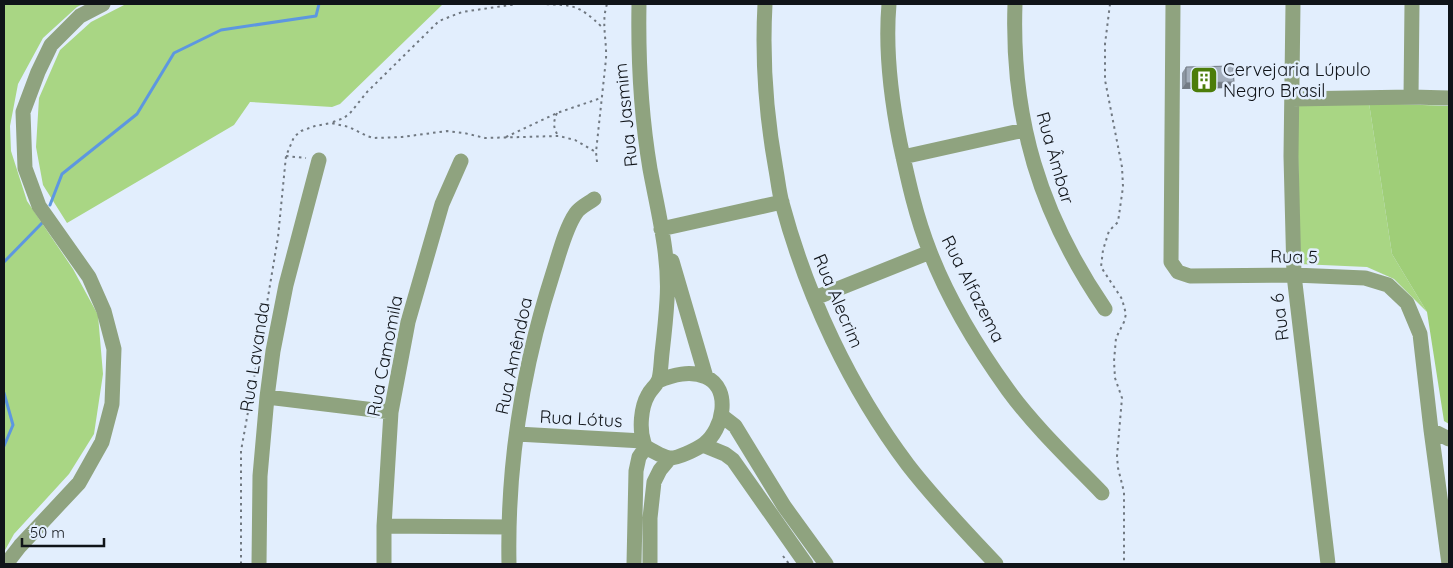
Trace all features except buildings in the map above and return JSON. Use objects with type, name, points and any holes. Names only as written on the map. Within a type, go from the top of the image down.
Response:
[{"type":"street","points":[[6,564],[20,546],[80,483],[102,442],[112,404],[114,349],[104,311],[89,277],[39,206],[25,168],[24,112],[38,72],[51,45],[80,16],[103,4]]},
{"type":"street","name":"Rua Jasmim","points":[[639,4],[639,75],[643,116],[650,169],[662,226]]},
{"type":"street","name":"Rua Alecrim","points":[[765,4],[763,57],[772,150],[782,202],[797,251],[815,298],[860,392],[883,430],[931,493],[996,564]]},
{"type":"street","name":"Rua Alfazema","points":[[889,4],[888,53],[895,118],[913,202],[930,252],[968,329],[1009,391],[1042,430],[1102,493]]},
{"type":"street","name":"Rua Âmbar","points":[[1015,4],[1016,65],[1024,130],[1043,195],[1069,252],[1105,309]]},
{"type":"street","name":"Rua 5","points":[[1173,4],[1171,262],[1178,272],[1190,276],[1294,275],[1365,278],[1388,285],[1407,303],[1420,334],[1430,430],[1448,564]]},
{"type":"street","name":"Rua 6","points":[[1292,4],[1294,275],[1328,564]]},
{"type":"street","points":[[1411,97],[1412,4]]},
{"type":"street","points":[[1292,99],[1449,98]]},
{"type":"street","points":[[903,157],[1024,130]]},
{"type":"street","name":"Rua Lavanda","points":[[259,564],[260,476],[273,351],[286,285],[319,160]]},
{"type":"street","name":"Rua Camomila","points":[[384,564],[384,526],[391,412],[408,322],[442,204],[461,161]]},
{"type":"street","name":"Rua Amêndoa","points":[[509,564],[508,527],[521,398],[528,366],[546,294],[565,237],[577,212],[594,199]]},
{"type":"street","points":[[662,226],[782,202]]},
{"type":"street","points":[[662,226],[706,377]]},
{"type":"street","points":[[634,564],[636,472],[644,444],[642,416],[648,395],[658,381],[667,298],[667,276],[662,226]]},
{"type":"street","points":[[815,298],[930,252]]},
{"type":"street","points":[[650,564],[650,518],[654,482],[660,470],[670,458],[703,445],[711,438],[718,428],[722,416],[722,404],[719,393],[713,382],[706,377],[692,373],[681,374],[658,381]]},
{"type":"street","points":[[267,397],[391,412]]},
{"type":"street","points":[[722,416],[735,426],[784,506],[826,564]]},
{"type":"street","points":[[1430,430],[1449,439]]},
{"type":"street","name":"Rua Lótus","points":[[517,434],[644,444]]},
{"type":"street","points":[[644,444],[658,454],[670,458]]},
{"type":"street","points":[[703,445],[725,454],[733,460],[806,564]]},
{"type":"street","points":[[384,526],[508,527]]},
{"type":"path","points":[[516,4],[462,12],[439,21],[367,92],[352,112],[344,118],[331,123],[349,127],[373,138],[447,132],[464,133],[485,138],[558,136],[575,140],[596,152]]},
{"type":"path","points":[[540,4],[577,7],[603,28]]},
{"type":"path","points":[[597,162],[596,152],[607,45],[603,28],[607,4]]},
{"type":"path","points":[[1110,4],[1105,44],[1105,80],[1122,167],[1123,187],[1118,222],[1109,231],[1102,250],[1101,267],[1122,299],[1126,314],[1116,338],[1114,361],[1115,378],[1122,398],[1117,456],[1124,492],[1124,564]]},
{"type":"path","points":[[504,138],[557,113],[601,98]]},
{"type":"path","points":[[557,113],[553,122],[558,136]]},
{"type":"path","points":[[286,156],[319,160]]},
{"type":"path","points":[[784,556],[789,564]]},
{"type":"green space","points":[[4,4],[83,4],[77,7],[43,38],[18,84],[10,126],[11,151],[27,201],[73,269],[98,315],[103,374],[94,434],[69,474],[14,534],[4,552]]},
{"type":"green space","points":[[126,4],[443,4],[340,104],[332,107],[250,102],[234,125],[67,223],[43,185],[36,147],[39,98],[60,50],[91,22]]},
{"type":"green space","points":[[1297,99],[1369,103],[1392,254],[1427,312],[1394,279],[1367,267],[1300,264]]},
{"type":"green space","points":[[1369,103],[1449,106],[1449,424],[1444,421],[1427,312],[1392,254]]},
{"type":"waterway","points":[[50,205],[62,174],[137,114],[174,53],[221,30],[316,16],[319,4]]},
{"type":"waterway","points":[[4,262],[43,222]]},
{"type":"waterway","points":[[4,393],[13,425],[4,446]]},
{"type":"place","name":"Cervejaria Lúpulo Negro Brasil","points":[[1204,80]]}]
